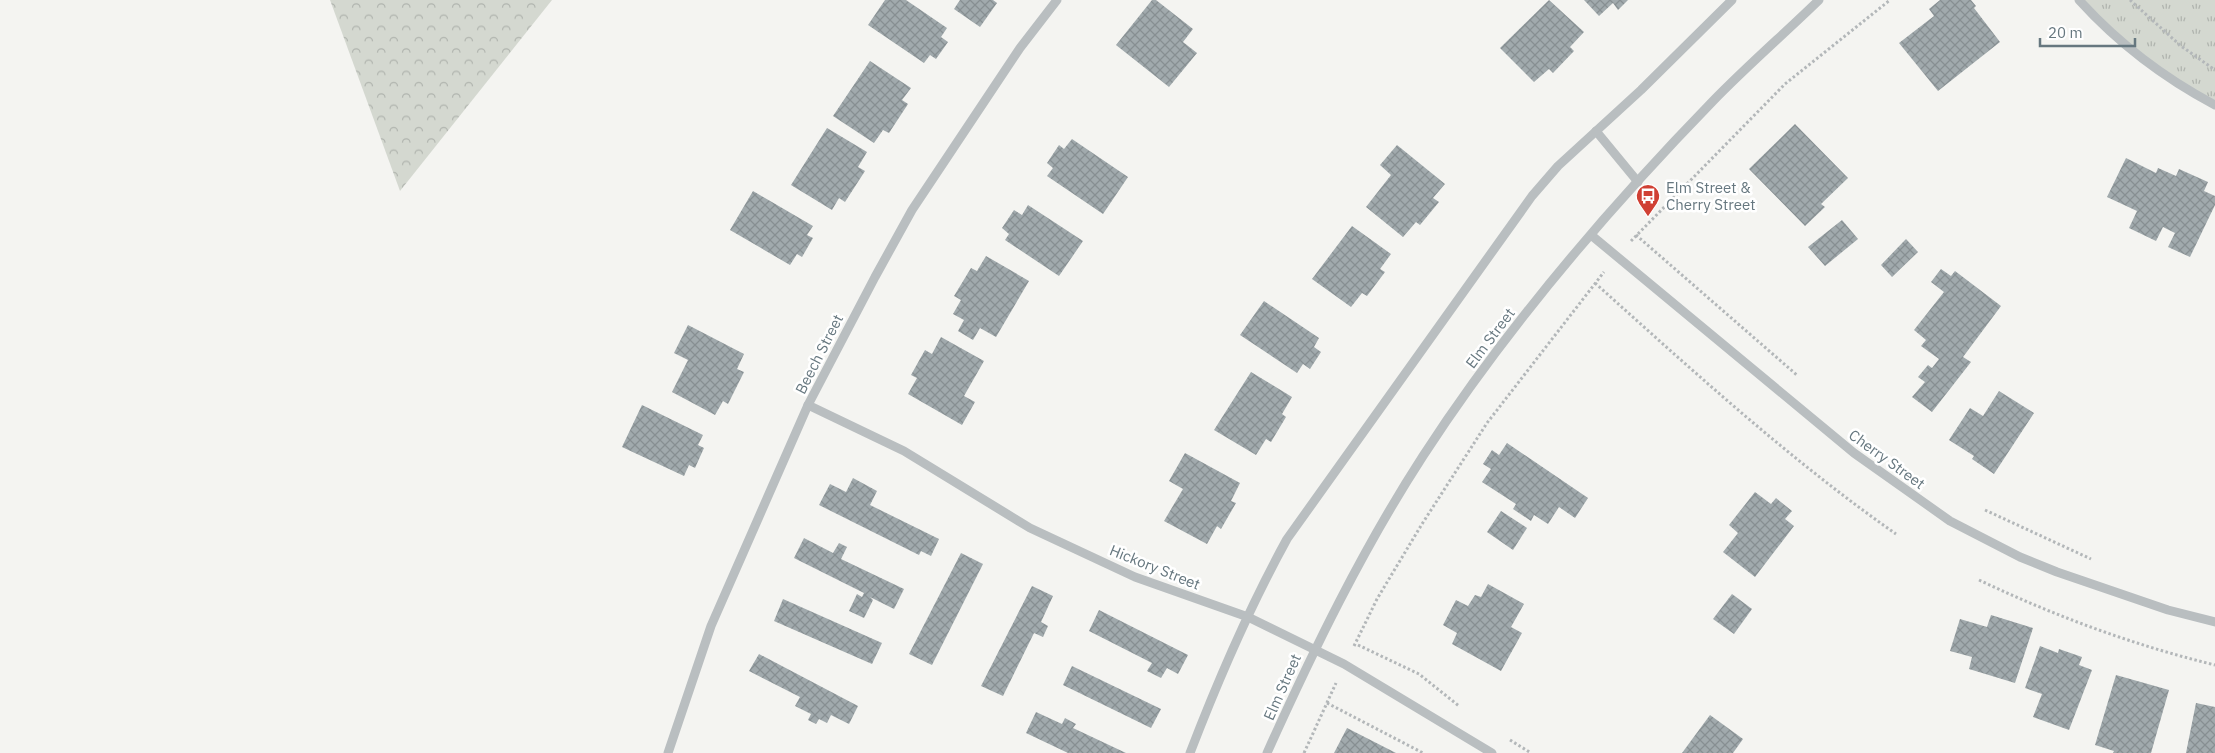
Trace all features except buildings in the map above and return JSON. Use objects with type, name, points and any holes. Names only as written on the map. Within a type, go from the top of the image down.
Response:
[{"type":"street","name":"Beech Street","points":[[668,753],[711,626],[808,405],[912,210],[1020,48],[1057,0]]},
{"type":"street","points":[[1190,753],[1218,680],[1275,561],[1308,509],[1532,196],[1558,166],[1641,90],[1732,0]]},
{"type":"street","name":"Elm Street","points":[[1267,753],[1314,649],[1364,555],[1423,456],[1489,361],[1559,270],[1713,100],[1820,0]]},
{"type":"street","points":[[2079,0],[2103,27],[2132,51],[2215,105]]},
{"type":"street","points":[[1596,131],[1638,182]]},
{"type":"street","name":"Cherry Street","points":[[1592,235],[1854,453],[1950,521],[2020,558],[2056,572],[2168,610],[2215,622]]},
{"type":"street","name":"Hickory Street","points":[[808,405],[904,451],[1030,528],[1135,577],[1248,617],[1344,664],[1492,753]]},
{"type":"path","points":[[1304,753],[1344,664],[1377,599],[1422,524],[1487,423],[1595,283],[1636,236],[1785,84],[1890,0]]},
{"type":"path","points":[[2130,0],[2181,46],[2215,70]]},
{"type":"path","points":[[1636,236],[1802,380]]},
{"type":"path","points":[[1595,283],[1697,375],[1843,497],[1896,534]]},
{"type":"path","points":[[1985,510],[2100,563]]},
{"type":"path","points":[[1979,580],[2028,603],[2101,632],[2215,665]]},
{"type":"path","points":[[1355,644],[1419,674],[1462,709]]},
{"type":"path","points":[[1327,703],[1423,753]]},
{"type":"path","points":[[1508,739],[1531,753]]},
{"type":"green space","points":[[330,0],[552,0],[400,191]]},
{"type":"green space","points":[[2079,0],[2215,0],[2215,105],[2132,51]]},
{"type":"place","name":"Elm Street & Cherry Street","points":[[1648,217]]}]
